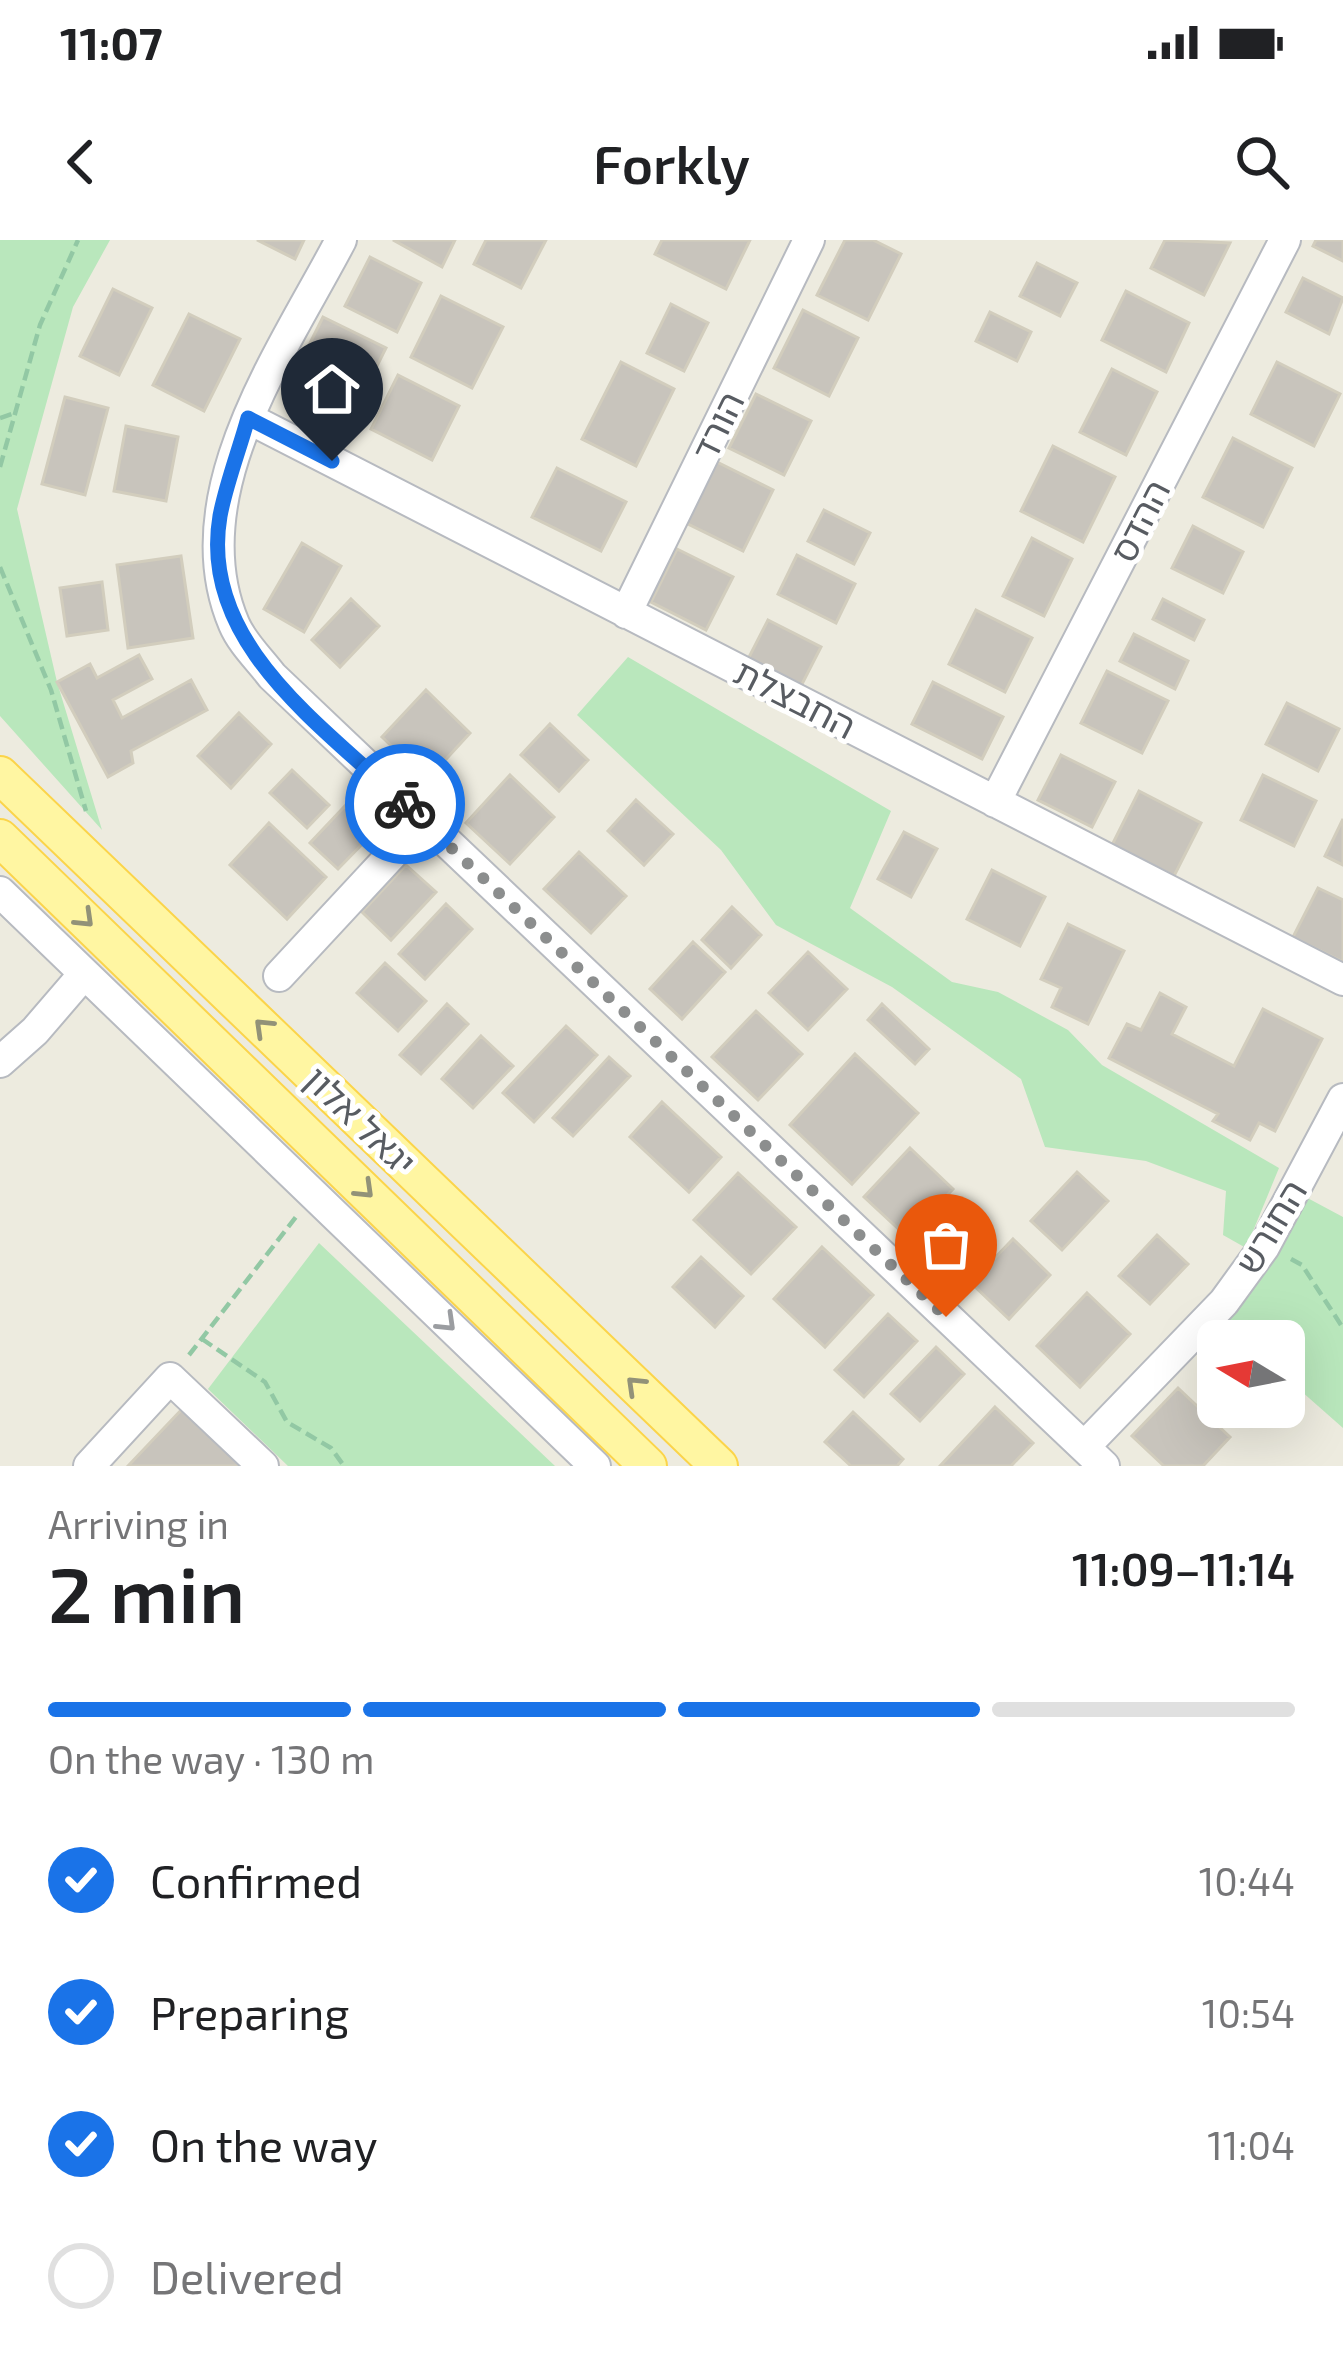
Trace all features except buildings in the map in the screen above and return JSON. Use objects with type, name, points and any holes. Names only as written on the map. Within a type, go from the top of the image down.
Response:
[{"type":"main road","name":"יגאל אלון","points":[[0,775],[719,1466]]},
{"type":"main road","name":"יגאל אלון","points":[[0,838],[648,1466]]},
{"type":"street","points":[[341,240],[248,418],[220,518],[219,574],[235,627],[272,676],[1094,1457]]},
{"type":"street","name":"הורד","points":[[626,613],[809,240]]},
{"type":"street","name":"ההדס","points":[[995,802],[1285,240]]},
{"type":"street","name":"החבצלת","points":[[248,418],[1343,980]]},
{"type":"street","points":[[279,976],[423,821]]},
{"type":"street","points":[[0,892],[595,1466]]},
{"type":"street","points":[[0,1061],[35,1031],[84,974]]},
{"type":"street","name":"החורש","points":[[1094,1457],[1224,1302],[1264,1246],[1343,1099]]},
{"type":"street","points":[[89,1466],[170,1378],[263,1466]]},
{"type":"path","points":[[0,467],[40,325],[78,240]]},
{"type":"path","points":[[0,418],[15,413]]},
{"type":"path","points":[[0,567],[51,690],[86,813]]},
{"type":"path","points":[[170,1378],[314,1195]]},
{"type":"path","points":[[1264,1246],[1302,1264],[1343,1328]]},
{"type":"path","points":[[202,1339],[265,1382],[287,1422],[331,1448],[344,1466]]},
{"type":"green space","points":[[0,240],[110,240],[73,307],[17,509],[57,682],[102,830],[0,716]]},
{"type":"green space","points":[[628,657],[891,811],[850,908],[952,982],[998,992],[1068,1030],[1102,1065],[1279,1168],[1246,1248],[1223,1235],[1226,1191],[1146,1161],[1045,1147],[1021,1079],[892,987],[776,925],[721,850],[577,715]]},
{"type":"green space","points":[[1300,1194],[1343,1217],[1343,1428],[1305,1395],[1305,1320],[1227,1320]]},
{"type":"green space","points":[[319,1243],[555,1466],[288,1466],[208,1389]]},
{"type":"way so far","points":[[405,804],[946,1317]]},
{"type":"route","points":[[332,461],[248,418],[220,518],[219,574],[235,627],[272,676],[405,804]]}]
